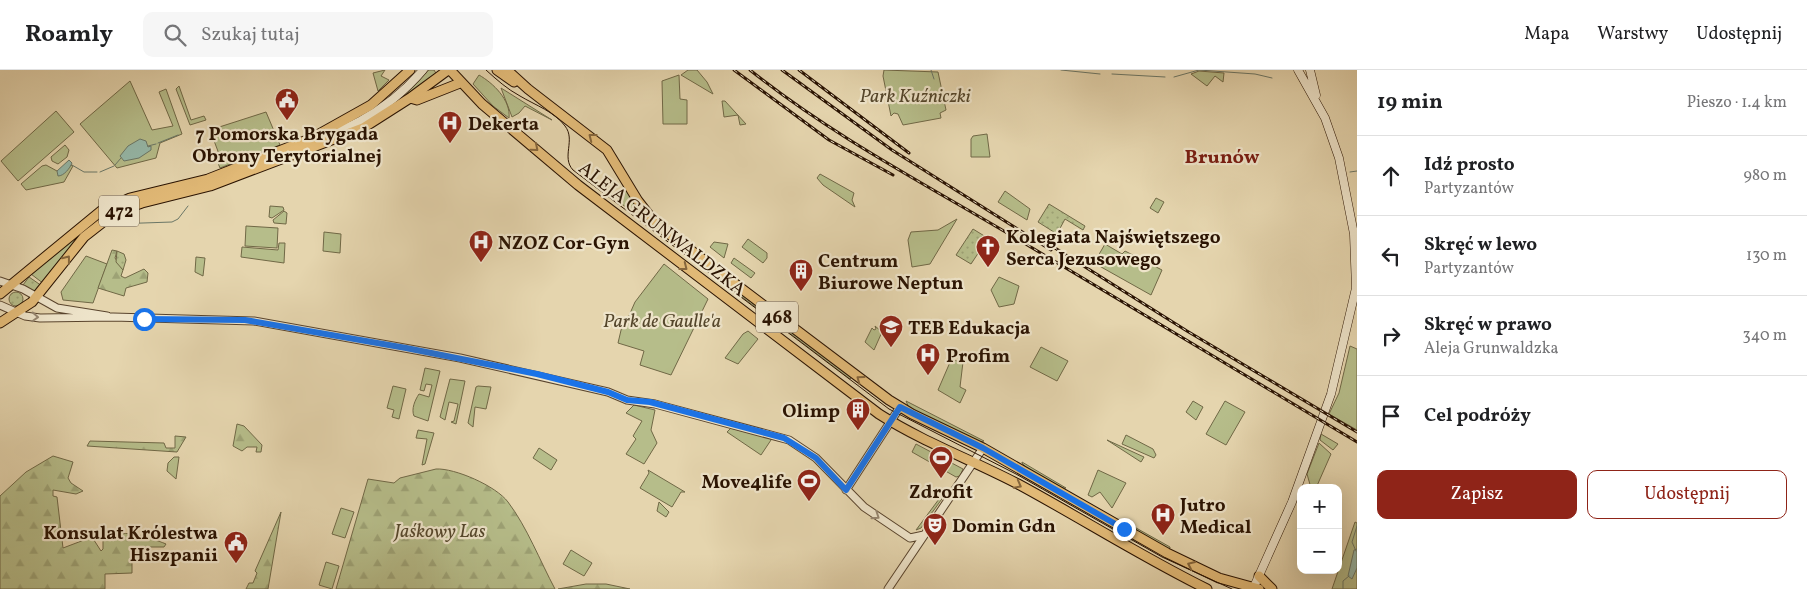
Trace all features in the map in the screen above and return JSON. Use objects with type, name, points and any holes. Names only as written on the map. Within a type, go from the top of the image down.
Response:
[{"type":"main road","name":"472","points":[[0,323],[18,313],[37,297],[84,237],[116,212],[142,202],[210,186],[313,141],[372,105],[410,70]]},
{"type":"main road","points":[[313,141],[377,110],[423,70]]},
{"type":"main road","name":"472","points":[[0,294],[82,226],[117,203],[208,179],[313,141],[326,143],[363,128],[449,70]]},
{"type":"main road","name":"ALEJA GRUNWALDZKA","points":[[449,70],[482,104],[578,184],[702,282],[891,422],[1018,485],[1173,573],[1207,589]]},
{"type":"main road","points":[[497,70],[512,82],[528,89]]},
{"type":"main road","name":"ALEJA GRUNWALDZKA","points":[[507,70],[528,89],[607,150],[638,201],[656,224],[788,326],[900,407],[983,448],[1167,553],[1218,578],[1255,589]]},
{"type":"main road","points":[[1255,589],[1292,502],[1329,399],[1354,299],[1356,259],[1352,220],[1339,158],[1327,123],[1298,70]]},
{"type":"main road","points":[[1310,70],[1317,102]]},
{"type":"main road","points":[[410,98],[417,100],[460,83]]},
{"type":"main road","points":[[1259,576],[1272,589]]},
{"type":"street","points":[[0,281],[11,284],[57,308],[112,317]]},
{"type":"street","points":[[0,305],[18,313],[40,318],[112,317],[245,320],[414,349],[537,374],[608,392],[627,400],[650,402],[784,438],[816,458],[864,507],[910,538],[924,535]]},
{"type":"street","points":[[846,490],[900,407]]},
{"type":"street","points":[[888,589],[983,448]]},
{"type":"street","points":[[910,538],[912,552]]},
{"type":"green space","points":[[385,70],[381,76],[389,80],[378,91],[373,73]]},
{"type":"green space","points":[[429,70],[434,70],[437,75],[388,108]]},
{"type":"green space","points":[[688,70],[697,70],[707,82],[713,94],[681,75]]},
{"type":"green space","name":"Park Kuźniczki","points":[[884,70],[938,72],[946,110],[940,113],[941,118],[903,125],[898,114],[894,113],[891,116],[883,76]]},
{"type":"green space","points":[[1199,71],[1224,73],[1223,82],[1215,76],[1207,86],[1191,74]]},
{"type":"green space","points":[[479,75],[500,93],[507,105],[509,118],[493,106],[473,84]]},
{"type":"green space","points":[[679,75],[680,99],[687,100],[687,124],[663,124],[662,81]]},
{"type":"green space","points":[[130,81],[152,130],[173,126],[159,92],[166,89],[182,134],[160,143],[156,158],[117,168],[80,124]]},
{"type":"green space","points":[[179,86],[191,120],[204,116],[206,120],[190,125],[176,89]]},
{"type":"green space","points":[[501,88],[552,120],[525,106],[512,117]]},
{"type":"green space","points":[[722,101],[725,101],[738,115],[724,117]]},
{"type":"green space","points":[[56,111],[74,132],[18,181],[1,161]]},
{"type":"green space","points":[[266,112],[280,145],[220,168],[215,156],[219,154],[210,130]]},
{"type":"green space","points":[[738,115],[746,124],[740,125]]},
{"type":"green space","points":[[987,134],[990,157],[971,157],[971,139],[973,136]]},
{"type":"green space","points":[[65,145],[69,150],[67,157],[58,164],[52,161],[51,157]]},
{"type":"green space","points":[[46,165],[57,171],[65,171],[71,165],[73,166],[64,182],[26,190],[21,184],[42,166]]},
{"type":"green space","points":[[820,174],[854,193],[852,200],[855,207],[823,185],[817,178]]},
{"type":"green space","points":[[625,187],[649,224],[619,202],[618,197]]},
{"type":"green space","points":[[1005,191],[1030,209],[1027,220],[998,202]]},
{"type":"green space","points":[[1156,198],[1164,202],[1158,213],[1150,208]]},
{"type":"green space","points":[[1049,204],[1085,226],[1083,230],[1065,219],[1057,234],[1038,222]]},
{"type":"green space","points":[[270,206],[283,207],[284,210],[272,218],[269,217]]},
{"type":"green space","points":[[112,208],[110,212],[83,234],[44,284],[31,274],[84,228]]},
{"type":"green space","points":[[284,211],[287,213],[286,224],[274,223],[273,220]]},
{"type":"green space","points":[[957,219],[930,264],[912,267],[908,240],[911,232],[938,230]]},
{"type":"green space","points":[[246,226],[278,228],[277,248],[245,246]]},
{"type":"green space","points":[[973,229],[986,237],[981,237],[982,241],[987,240],[971,264],[956,255]]},
{"type":"green space","points":[[324,232],[341,234],[340,253],[323,251]]},
{"type":"green space","points":[[748,239],[767,253],[767,258],[763,263],[742,247]]},
{"type":"green space","points":[[714,242],[728,244],[724,258],[710,247]]},
{"type":"green space","points":[[279,243],[285,243],[284,263],[241,257],[242,247],[278,250]]},
{"type":"green space","points":[[1105,244],[1122,254],[1125,251],[1162,270],[1151,295],[1094,263]]},
{"type":"green space","points":[[112,250],[117,251],[115,258],[123,270],[121,276],[125,278],[144,269],[148,273],[147,282],[126,288],[124,296],[98,288]]},
{"type":"green space","points":[[117,251],[124,254],[126,260],[123,270],[116,262]]},
{"type":"green space","points":[[86,256],[107,264],[93,303],[63,300],[61,292]]},
{"type":"green space","points":[[196,257],[205,258],[203,276],[195,272]]},
{"type":"green space","points":[[734,258],[755,273],[751,278],[731,263]]},
{"type":"green space","name":"Park de Gaulle'a","points":[[664,264],[708,299],[671,375],[640,365],[644,351],[618,343],[622,326],[624,327],[635,302]]},
{"type":"green space","points":[[29,277],[42,286],[36,293],[23,285]]},
{"type":"green space","points":[[999,277],[1019,286],[1014,304],[999,307],[991,290]]},
{"type":"green space","points":[[722,278],[762,311],[852,377],[850,379],[721,281]]},
{"type":"green space","points":[[13,292],[19,292],[23,299],[19,306],[13,306],[9,302],[9,296]]},
{"type":"green space","points":[[875,326],[882,332],[874,350],[865,342],[872,328],[876,329]]},
{"type":"green space","points":[[748,331],[758,339],[738,364],[725,358],[743,334]]},
{"type":"green space","points":[[1350,346],[1357,349],[1357,430],[1329,414],[1339,393]]},
{"type":"green space","points":[[1041,347],[1068,361],[1057,381],[1030,367]]},
{"type":"green space","points":[[951,360],[963,362],[960,387],[966,390],[960,403],[938,390]]},
{"type":"green space","points":[[425,368],[440,371],[428,421],[414,416],[413,410],[419,394],[429,397],[432,385],[426,384],[424,391],[420,390]]},
{"type":"green space","points":[[450,379],[465,381],[456,424],[451,422],[454,421],[458,404],[449,402],[445,420],[440,417]]},
{"type":"green space","points":[[393,386],[406,389],[399,419],[392,417],[394,410],[387,408]]},
{"type":"green space","points":[[476,387],[491,387],[486,409],[475,407],[473,427],[468,423]]},
{"type":"green space","points":[[906,401],[984,441],[980,442],[909,408]]},
{"type":"green space","points":[[1193,401],[1203,407],[1196,420],[1186,412]]},
{"type":"green space","points":[[1225,401],[1245,412],[1226,445],[1206,434]]},
{"type":"green space","points":[[634,405],[655,410],[651,430],[657,443],[644,464],[626,454],[636,439],[633,436],[642,421],[626,413]]},
{"type":"green space","points":[[237,424],[244,426],[262,445],[261,452],[256,452],[257,447],[247,447],[242,451],[233,446]]},
{"type":"green space","points":[[731,428],[771,438],[771,440],[761,455],[727,432]]},
{"type":"green space","points":[[418,430],[434,433],[425,464],[422,465],[427,439],[416,438]]},
{"type":"green space","points":[[1321,434],[1338,444],[1333,450],[1320,440]]},
{"type":"green space","points":[[1126,435],[1153,449],[1156,455],[1154,458],[1122,444]]},
{"type":"green space","points":[[175,436],[186,437],[177,452],[87,446],[90,441],[164,443],[166,448],[175,448]]},
{"type":"green space","points":[[1107,440],[1144,457],[1141,462]]},
{"type":"green space","points":[[1319,443],[1331,454],[1318,484],[1310,484],[1307,474]]},
{"type":"green space","points":[[916,444],[963,469],[960,476],[956,477],[912,452]]},
{"type":"green space","points":[[539,448],[557,460],[551,470],[533,458]]},
{"type":"green space","points":[[53,456],[73,462],[68,478],[71,483],[83,491],[76,494],[53,490],[53,496],[57,497],[63,548],[92,537],[101,551],[103,549],[103,541],[117,534],[134,534],[151,538],[166,544],[164,547],[142,547],[142,558],[132,559],[132,573],[105,574],[105,589],[0,589],[0,496],[26,472]]},
{"type":"green space","points":[[174,457],[179,457],[176,479],[167,471],[168,463]]},
{"type":"green space","points":[[1022,462],[1066,488],[1049,483]]},
{"type":"green space","name":"Jaśkowy Las","points":[[436,469],[454,471],[475,479],[494,490],[508,502],[533,544],[555,589],[336,589],[368,479],[394,483],[400,478]]},
{"type":"green space","points":[[648,470],[685,492],[681,492],[672,507],[640,488],[649,473]]},
{"type":"green space","points":[[1098,470],[1126,483],[1112,508],[1100,492],[1092,497],[1088,495]]},
{"type":"green space","points":[[942,495],[944,496],[921,528],[916,530]]},
{"type":"green space","points":[[659,502],[669,512],[666,517],[657,511]]},
{"type":"green space","points":[[341,508],[354,512],[345,538],[332,534]]},
{"type":"green space","points":[[281,512],[268,589],[246,589],[249,583],[253,583],[257,573],[255,571]]},
{"type":"green space","points":[[1355,522],[1357,523],[1357,589],[1332,589],[1337,574],[1342,574],[1342,560]]},
{"type":"green space","points":[[1129,524],[1170,548],[1166,549],[1128,527]]},
{"type":"green space","points":[[571,550],[592,563],[584,576],[563,564]]},
{"type":"green space","points":[[326,562],[339,566],[332,589],[319,585]]},
{"type":"green space","points":[[586,584],[606,584],[630,589],[558,589]]},
{"type":"shaded area","points":[[140,139],[146,141],[148,147],[151,146],[151,150],[139,158],[124,161],[120,156],[128,146]]},
{"type":"shaded area","points":[[69,160],[72,163],[70,167],[65,173],[58,176],[57,171]]},
{"type":"shaded area","points":[[1357,549],[1357,568],[1352,579],[1348,576],[1354,550]]},
{"type":"waterway","points":[[931,70],[934,79]]},
{"type":"waterway","points":[[1061,70],[1100,74]]},
{"type":"waterway","points":[[1174,77],[1199,70],[1255,74],[1272,78]]},
{"type":"waterway","points":[[1112,74],[1165,77]]},
{"type":"waterway","points":[[158,143],[178,135]]},
{"type":"waterway","points":[[148,146],[156,144]]},
{"type":"waterway","points":[[115,165],[121,158]]},
{"type":"waterway","points":[[72,165],[84,172],[97,172]]},
{"type":"waterway","points":[[100,172],[114,166]]},
{"type":"waterway","points":[[1350,172],[1357,171]]},
{"type":"waterway","points":[[114,224],[172,222],[178,219],[188,206]]},
{"type":"waterway","points":[[1356,551],[1352,542],[1357,526]]},
{"type":"waterway","points":[[1343,589],[1343,581],[1349,576]]},
{"type":"tram line","points":[[486,70],[511,90],[561,121],[568,131],[568,160],[573,170],[889,409],[1016,474],[1162,557],[1232,589]]},
{"type":"railway","points":[[734,70],[829,140],[893,175]]},
{"type":"railway","points":[[750,70],[815,117],[882,160],[1357,442]]},
{"type":"railway","points":[[782,70],[892,150],[1051,250]]},
{"type":"railway","points":[[799,70],[909,153]]},
{"type":"railway","points":[[1047,243],[1187,331],[1357,432]]},
{"type":"place","name":"7 Pomorska Brygada Obrony Terytorialnej","points":[[287,121]]},
{"type":"place","name":"Dekerta","points":[[450,144]]},
{"type":"place","name":"NZOZ Cor-Gyn","points":[[481,263]]},
{"type":"place","name":"Kolegiata Najświętszego Serca Jezusowego","points":[[988,268]]},
{"type":"place","name":"Centrum Biurowe Neptun","points":[[801,292]]},
{"type":"place","name":"TEB Edukacja","points":[[891,348]]},
{"type":"place","name":"Profim","points":[[928,376]]},
{"type":"place","name":"Olimp","points":[[858,431]]},
{"type":"place","name":"Zdrofit","points":[[941,479]]},
{"type":"place","name":"Move4life","points":[[809,502]]},
{"type":"place","name":"Jutro Medical","points":[[1163,536]]},
{"type":"place","name":"Domin Gdn","points":[[935,546]]},
{"type":"place","name":"Konsulat Królestwa Hiszpanii","points":[[236,564]]},
{"type":"district","name":"Brunów","points":[[1222,156]]},
{"type":"route","points":[[144,319],[245,320],[325,333],[537,374],[608,392],[627,400],[650,402],[784,438],[816,458],[846,490],[900,407],[983,448],[1124,529]]}]
